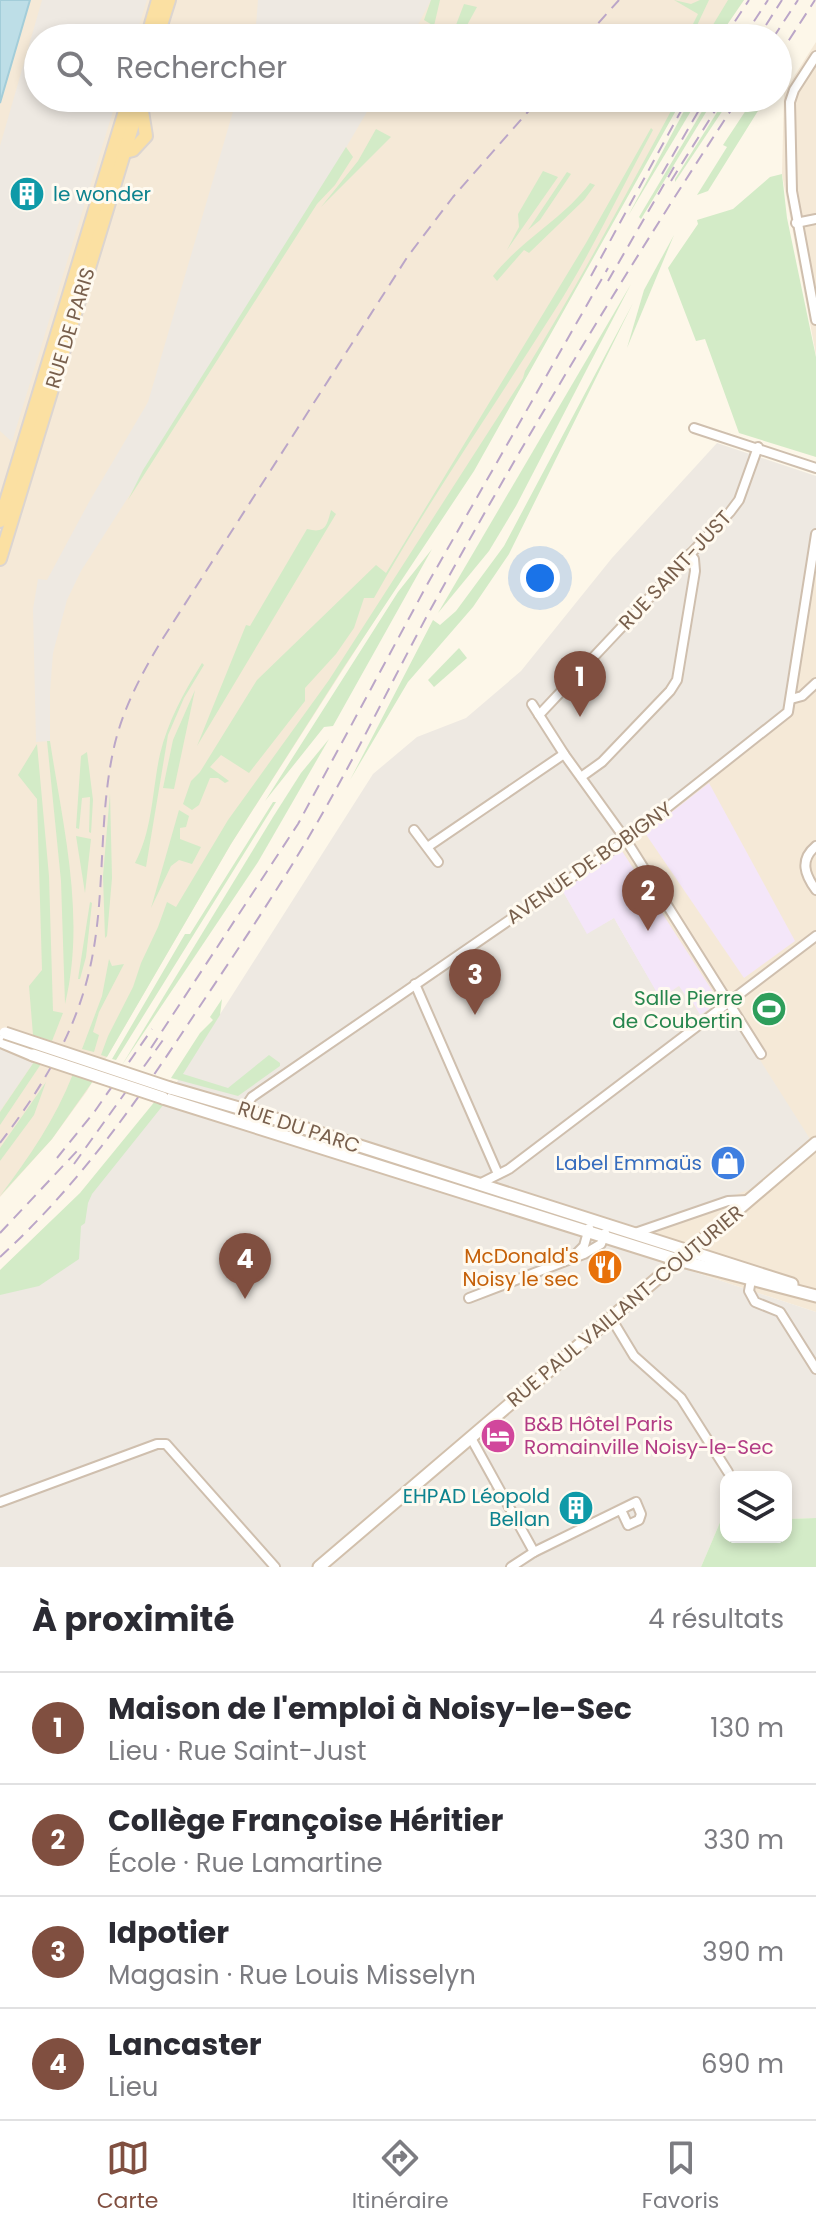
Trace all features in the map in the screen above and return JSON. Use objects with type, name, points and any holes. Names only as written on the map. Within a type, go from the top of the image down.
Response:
[{"type":"main road","points":[[151,24],[158,0]]},
{"type":"main road","points":[[161,24],[169,0]]},
{"type":"main road","name":"RUE DE PARIS","points":[[0,521],[127,112]]},
{"type":"main road","points":[[131,112],[122,144],[125,152],[133,150],[146,136],[143,112]]},
{"type":"main road","name":"RUE DE PARIS","points":[[0,559],[125,152]]},
{"type":"main road","name":"RUE DU PARC","points":[[2,1036],[170,1088],[219,1108],[635,1233],[806,1288],[816,1295]]},
{"type":"main road","name":"RUE DU PARC","points":[[242,1115],[586,1236],[605,1237],[678,1260],[816,1295]]},
{"type":"main road","name":"RUE PAUL VAILLANT-COUTURIER","points":[[319,1567],[816,1143]]},
{"type":"street","points":[[792,96],[816,56]]},
{"type":"street","points":[[790,112],[792,191],[816,320]]},
{"type":"street","points":[[796,223],[816,219]]},
{"type":"street","points":[[694,428],[816,468]]},
{"type":"street","name":"RUE SAINT-JUST","points":[[539,715],[739,500],[758,447]]},
{"type":"street","points":[[791,699],[816,534]]},
{"type":"street","points":[[581,777],[602,762],[677,680],[695,571],[694,559],[690,554]]},
{"type":"street","name":"AVENUE DE BOBIGNY","points":[[242,1115],[252,1097],[626,840],[780,720],[788,712],[791,699],[803,695],[816,683]]},
{"type":"street","points":[[532,704],[626,840],[761,1054]]},
{"type":"street","points":[[429,846],[564,754]]},
{"type":"street","points":[[414,830],[438,862]]},
{"type":"street","points":[[816,846],[805,858],[805,867],[806,876],[816,890]]},
{"type":"street","points":[[479,1184],[509,1169],[816,936]]},
{"type":"street","points":[[415,984],[498,1174]]},
{"type":"street","points":[[509,1169],[502,1183],[510,1194]]},
{"type":"street","points":[[635,1233],[728,1201],[749,1200]]},
{"type":"street","points":[[469,1298],[595,1248],[605,1237],[604,1228],[599,1222],[574,1256]]},
{"type":"street","points":[[586,1236],[587,1246],[595,1248]]},
{"type":"street","points":[[751,1280],[749,1291],[755,1302],[780,1312],[816,1369]]},
{"type":"street","points":[[611,1318],[634,1356],[681,1398],[727,1471]]},
{"type":"street","points":[[471,1438],[534,1552]]},
{"type":"street","points":[[0,1502],[157,1444],[166,1444],[275,1567]]},
{"type":"street","points":[[511,1567],[534,1552],[621,1510]]},
{"type":"shaded area","points":[[0,0],[744,0],[728,24],[24,24],[24,112],[674,112],[493,436],[231,844],[87,1091],[52,1139],[0,1197]]},
{"type":"shaded area","points":[[42,0],[147,0],[139,24],[35,24]]},
{"type":"shaded area","points":[[258,0],[431,0],[418,24],[256,24]]},
{"type":"shaded area","points":[[816,42],[816,355],[782,174],[784,112],[792,112],[792,80]]},
{"type":"shaded area","points":[[24,63],[24,112],[113,112],[12,442],[0,431],[0,146]]},
{"type":"shaded area","points":[[233,112],[367,112],[316,204],[81,571],[67,600],[53,653],[50,741],[36,742],[33,609],[38,579],[47,580],[148,402]]},
{"type":"shaded area","points":[[717,443],[816,476],[816,529],[786,713],[557,881],[587,933],[614,918],[660,997],[679,986],[700,1015],[722,1000],[810,1139],[754,1188],[640,1229],[655,1259],[816,1312],[816,1518],[792,1519],[792,1471],[720,1471],[720,1522],[701,1567],[0,1567],[0,1275],[19,1260],[161,1107],[373,774],[417,737],[466,718],[521,671],[612,558]]},
{"type":"shaded area","points":[[816,529],[816,1312],[655,1259],[640,1228],[721,1000],[700,1015],[613,918],[587,934],[557,880],[786,713]]},
{"type":"shaded area","points":[[709,783],[795,941],[744,978],[645,833]]},
{"type":"shaded area","points":[[617,849],[622,851],[717,998],[717,1003],[700,1015],[679,986],[660,998],[614,918],[587,934],[561,888]]},
{"type":"shaded area","points":[[0,1047],[34,1062],[0,1111]]},
{"type":"green space","points":[[431,0],[440,0],[434,24],[424,20]]},
{"type":"green space","points":[[674,0],[691,4],[709,0],[698,24],[693,24],[698,14]]},
{"type":"green space","points":[[728,0],[744,0],[728,24],[713,24]]},
{"type":"green space","points":[[464,4],[477,7],[468,24],[456,24]]},
{"type":"green space","points":[[670,112],[675,112],[474,471],[231,844],[107,1057],[101,1055],[133,987],[167,902],[176,907],[228,820],[329,680],[523,378]]},
{"type":"green space","points":[[684,112],[690,112],[628,216]]},
{"type":"green space","points":[[702,112],[706,112],[641,219],[639,217]]},
{"type":"green space","points":[[717,112],[722,112],[675,182]]},
{"type":"green space","points":[[745,112],[757,112],[708,191],[697,195],[727,147],[723,145]]},
{"type":"green space","points":[[651,128],[653,130],[567,291],[439,490],[374,598],[364,598],[354,628],[336,654],[305,688],[305,701],[249,773],[221,755],[210,767],[229,781],[225,783],[218,778],[210,778],[199,805],[192,810],[183,804],[191,781],[200,772],[257,680],[376,565],[386,573],[586,243]]},
{"type":"green space","points":[[376,129],[391,137],[321,207],[358,161]]},
{"type":"green space","points":[[346,147],[353,157],[335,185],[317,204],[128,500],[143,470]]},
{"type":"green space","points":[[543,171],[558,177],[507,250],[519,227],[518,214]]},
{"type":"green space","points":[[567,172],[571,174],[540,220],[528,230]]},
{"type":"green space","points":[[782,174],[787,218],[816,357],[816,457],[739,433],[705,339],[696,341],[668,268],[698,224],[697,220],[733,209],[770,177]]},
{"type":"green space","points":[[590,183],[595,185],[584,200],[529,253],[524,250],[497,281],[493,276],[504,263],[567,208]]},
{"type":"green space","points":[[674,235],[627,348],[644,290]]},
{"type":"green space","points":[[631,284],[516,506],[489,551],[438,613]]},
{"type":"green space","points":[[633,303],[509,554],[473,607],[408,682],[350,780],[433,620],[440,625],[456,611],[504,546]]},
{"type":"green space","points":[[331,510],[336,514],[197,746],[246,625],[250,626],[307,529],[325,527]]},
{"type":"green space","points":[[432,549],[333,726],[324,727],[265,801],[398,592]]},
{"type":"green space","points":[[459,648],[467,658],[434,687],[428,680]]},
{"type":"green space","points":[[202,663],[204,665],[184,698],[168,735],[146,867],[135,863],[149,823],[160,754],[177,707]]},
{"type":"green space","points":[[195,690],[174,789],[163,788],[173,740]]},
{"type":"green space","points":[[329,739],[258,862],[122,1065],[273,817],[301,773]]},
{"type":"green space","points":[[47,741],[50,741],[66,839],[73,905],[71,971],[65,1004],[61,881]]},
{"type":"green space","points":[[37,744],[49,876],[53,1011],[63,1013],[52,1041],[33,1035],[29,986],[42,970],[37,799],[18,775]]},
{"type":"green space","points":[[87,752],[93,800],[91,833],[90,797],[82,798],[79,829],[76,828],[81,756]]},
{"type":"green space","points":[[110,793],[112,878],[105,938],[103,876]]},
{"type":"green space","points":[[273,802],[276,802],[116,1060],[112,1059],[185,934],[190,934]]},
{"type":"green space","points":[[179,810],[189,816],[186,827],[180,828],[180,839],[201,847],[192,864],[179,860],[171,866],[151,908]]},
{"type":"green space","points":[[76,836],[91,839],[85,893]]},
{"type":"green space","points":[[90,902],[86,957],[78,979]]},
{"type":"green space","points":[[109,959],[112,966],[124,964],[99,1012],[93,1032],[99,1035],[94,1052],[82,1049],[102,996]]},
{"type":"green space","points":[[222,999],[220,1015],[183,1074],[228,1088],[269,1055],[280,1063],[238,1096],[171,1078],[200,1033],[213,1020],[210,1017]]},
{"type":"green space","points":[[34,1062],[41,1064],[0,1125],[0,1112]]},
{"type":"green space","points":[[73,1074],[93,1081],[52,1139],[0,1196],[41,1138]]},
{"type":"green space","points":[[46,1082],[34,1115],[0,1161],[0,1148]]},
{"type":"green space","points":[[156,1100],[164,1104],[92,1194],[85,1223],[81,1226],[79,1259],[39,1286],[0,1295],[0,1270],[80,1193]]},
{"type":"green space","points":[[816,1518],[816,1567],[701,1567],[720,1522],[720,1543],[792,1543],[792,1519]]},
{"type":"water","points":[[0,0],[30,0],[0,103]]},
{"type":"railway","points":[[598,24],[619,0]]},
{"type":"railway","points":[[733,24],[749,0]]},
{"type":"railway","points":[[752,24],[768,0]]},
{"type":"railway","points":[[767,24],[782,0]]},
{"type":"railway","points":[[782,24],[798,0]]},
{"type":"railway","points":[[792,35],[815,0]]},
{"type":"railway","points":[[0,1143],[54,1062],[82,996],[95,944],[109,771],[119,730],[140,679],[408,256],[453,197],[528,112]]},
{"type":"railway","points":[[591,276],[680,112]]},
{"type":"railway","points":[[662,174],[698,112]]},
{"type":"railway","points":[[671,181],[714,112]]},
{"type":"railway","points":[[0,1257],[56,1200],[107,1139],[272,897],[329,802],[428,614],[502,483],[617,289],[730,112]]},
{"type":"railway","points":[[608,281],[674,167]]},
{"type":"railway","points":[[151,1048],[298,824],[428,583],[608,268]]},
{"type":"railway","points":[[57,1158],[95,1111],[152,1029]]},
{"type":"railway","points":[[74,1164],[163,1040]]},
{"type":"railway","points":[[0,1233],[77,1151]]},
{"type":"place","name":"le wonder","points":[[27,194]]},
{"type":"place","name":"Maison de l'emploi à Noisy-le-Sec","points":[[580,717]]},
{"type":"place","name":"Collège Françoise Héritier","points":[[648,931]]},
{"type":"place","name":"Salle Pierre de Coubertin","points":[[769,1009]]},
{"type":"place","name":"Idpotier","points":[[475,1015]]},
{"type":"place","name":"Label Emmaüs","points":[[728,1163]]},
{"type":"place","name":"McDonald's Noisy le sec","points":[[605,1267]]},
{"type":"place","name":"Lancaster","points":[[245,1299]]},
{"type":"place","name":"B&B Hôtel Paris Romainville Noisy-le-Sec","points":[[498,1436]]},
{"type":"place","name":"EHPAD Léopold Bellan","points":[[576,1508]]}]
